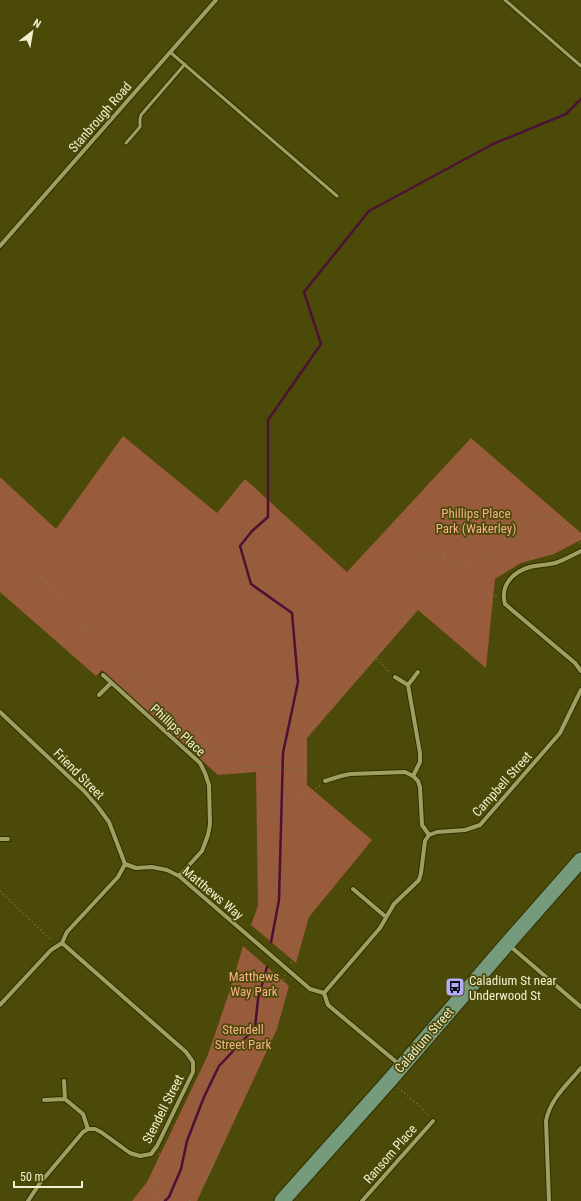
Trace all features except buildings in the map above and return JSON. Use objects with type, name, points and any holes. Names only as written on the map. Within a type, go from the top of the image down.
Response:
[{"type":"street","name":"Stanbrough Road","points":[[0,246],[216,0]]},
{"type":"street","points":[[581,551],[555,563],[529,567],[521,571],[513,576],[505,587],[503,597],[506,604],[575,663],[581,671]]},
{"type":"street","points":[[414,776],[420,762],[420,753],[408,685],[418,672]]},
{"type":"street","name":"Phillips Place","points":[[103,675],[200,763],[205,773],[209,785],[210,824],[206,843],[202,851],[179,876]]},
{"type":"street","points":[[395,677],[408,685]]},
{"type":"street","points":[[100,695],[111,683]]},
{"type":"street","name":"Campbell Street","points":[[429,835],[437,832],[465,830],[480,824],[560,734],[581,690]]},
{"type":"street","name":"Friend Street","points":[[0,712],[84,791],[98,807],[109,822],[125,864]]},
{"type":"street","points":[[325,781],[350,774],[405,772],[414,776],[420,787],[422,825],[429,835],[425,841],[419,880],[394,904],[380,928],[324,993],[328,1005],[402,1067]]},
{"type":"street","points":[[0,839],[8,839]]},
{"type":"street","name":"Caladium Street","points":[[282,1201],[402,1067],[581,860]]},
{"type":"street","points":[[0,1005],[51,950],[62,943],[67,932],[118,877],[125,864]]},
{"type":"street","name":"Matthews Way","points":[[125,864],[136,868],[152,867],[167,870],[179,876],[310,989],[324,993]]},
{"type":"street","points":[[353,889],[386,917]]},
{"type":"street","name":"Stendell Street","points":[[62,943],[186,1052],[193,1062],[193,1072],[158,1146],[151,1154],[140,1156],[130,1153],[101,1132],[95,1129],[88,1129]]},
{"type":"street","points":[[507,944],[581,1007]]},
{"type":"street","points":[[549,1201],[546,1121],[548,1111],[554,1100],[581,1068]]},
{"type":"street","points":[[64,1081],[65,1099]]},
{"type":"street","points":[[28,1201],[40,1183],[83,1132],[88,1129],[83,1114],[65,1099],[44,1100]]},
{"type":"street","name":"Ransom Place","points":[[362,1201],[433,1121]]},
{"type":"lane","points":[[505,0],[581,66]]},
{"type":"lane","points":[[170,52],[337,196]]},
{"type":"lane","points":[[126,144],[140,127],[140,119],[142,115],[185,64]]},
{"type":"path","points":[[190,1201],[193,1194],[208,1176],[244,1086],[248,1070],[257,1059],[259,1052],[275,1022],[274,1012],[287,970],[292,963],[305,909],[314,884],[314,856],[301,817],[301,784],[305,774],[305,742],[307,733],[406,619],[411,608],[408,577],[410,569],[422,558],[431,557],[468,566],[481,562],[492,554],[521,520],[530,516],[542,514],[555,518],[570,530],[581,544]]},
{"type":"path","points":[[441,527],[430,540],[444,553],[445,560]]},
{"type":"path","points":[[0,538],[77,613],[84,628],[208,744],[223,755],[252,767],[305,770]]},
{"type":"path","points":[[468,566],[473,583],[478,589],[484,593],[503,597]]},
{"type":"path","points":[[374,656],[395,677]]},
{"type":"path","points":[[151,719],[165,704]]},
{"type":"path","points":[[301,793],[313,791],[325,781]]},
{"type":"path","points":[[0,892],[57,946]]},
{"type":"path","points":[[390,1080],[420,1106],[433,1121]]},
{"type":"path","points":[[158,1146],[160,1157],[153,1175],[158,1181],[151,1191],[160,1201]]},
{"type":"green space","name":"Phillips Place Park (Wakerley)","points":[[123,436],[217,513],[245,479],[347,572],[471,438],[581,533],[581,540],[554,554],[521,563],[495,579],[486,668],[418,610],[307,738],[307,785],[372,840],[309,917],[296,963],[251,925],[258,906],[256,772],[218,775],[102,670],[96,676],[0,592],[0,477],[56,529]]},
{"type":"green space","name":"Stendell Street Park","points":[[243,946],[289,986],[277,1029],[197,1201],[132,1201],[147,1182],[207,1057],[230,990]]},
{"type":"waterway","points":[[271,942],[279,900],[283,753],[298,682],[292,613],[251,584],[240,546],[252,531],[268,517],[268,420],[321,344],[304,292],[369,211],[493,144],[566,114],[581,99]]},
{"type":"waterway","points":[[165,1201],[169,1197],[181,1169],[187,1141],[204,1097],[219,1066],[255,1028],[258,999],[267,967]]},
{"type":"place","name":"Caladium St near Underwood St","points":[[455,987]]},
{"type":"park label","name":"Matthews Way Park","points":[[254,984]]}]
